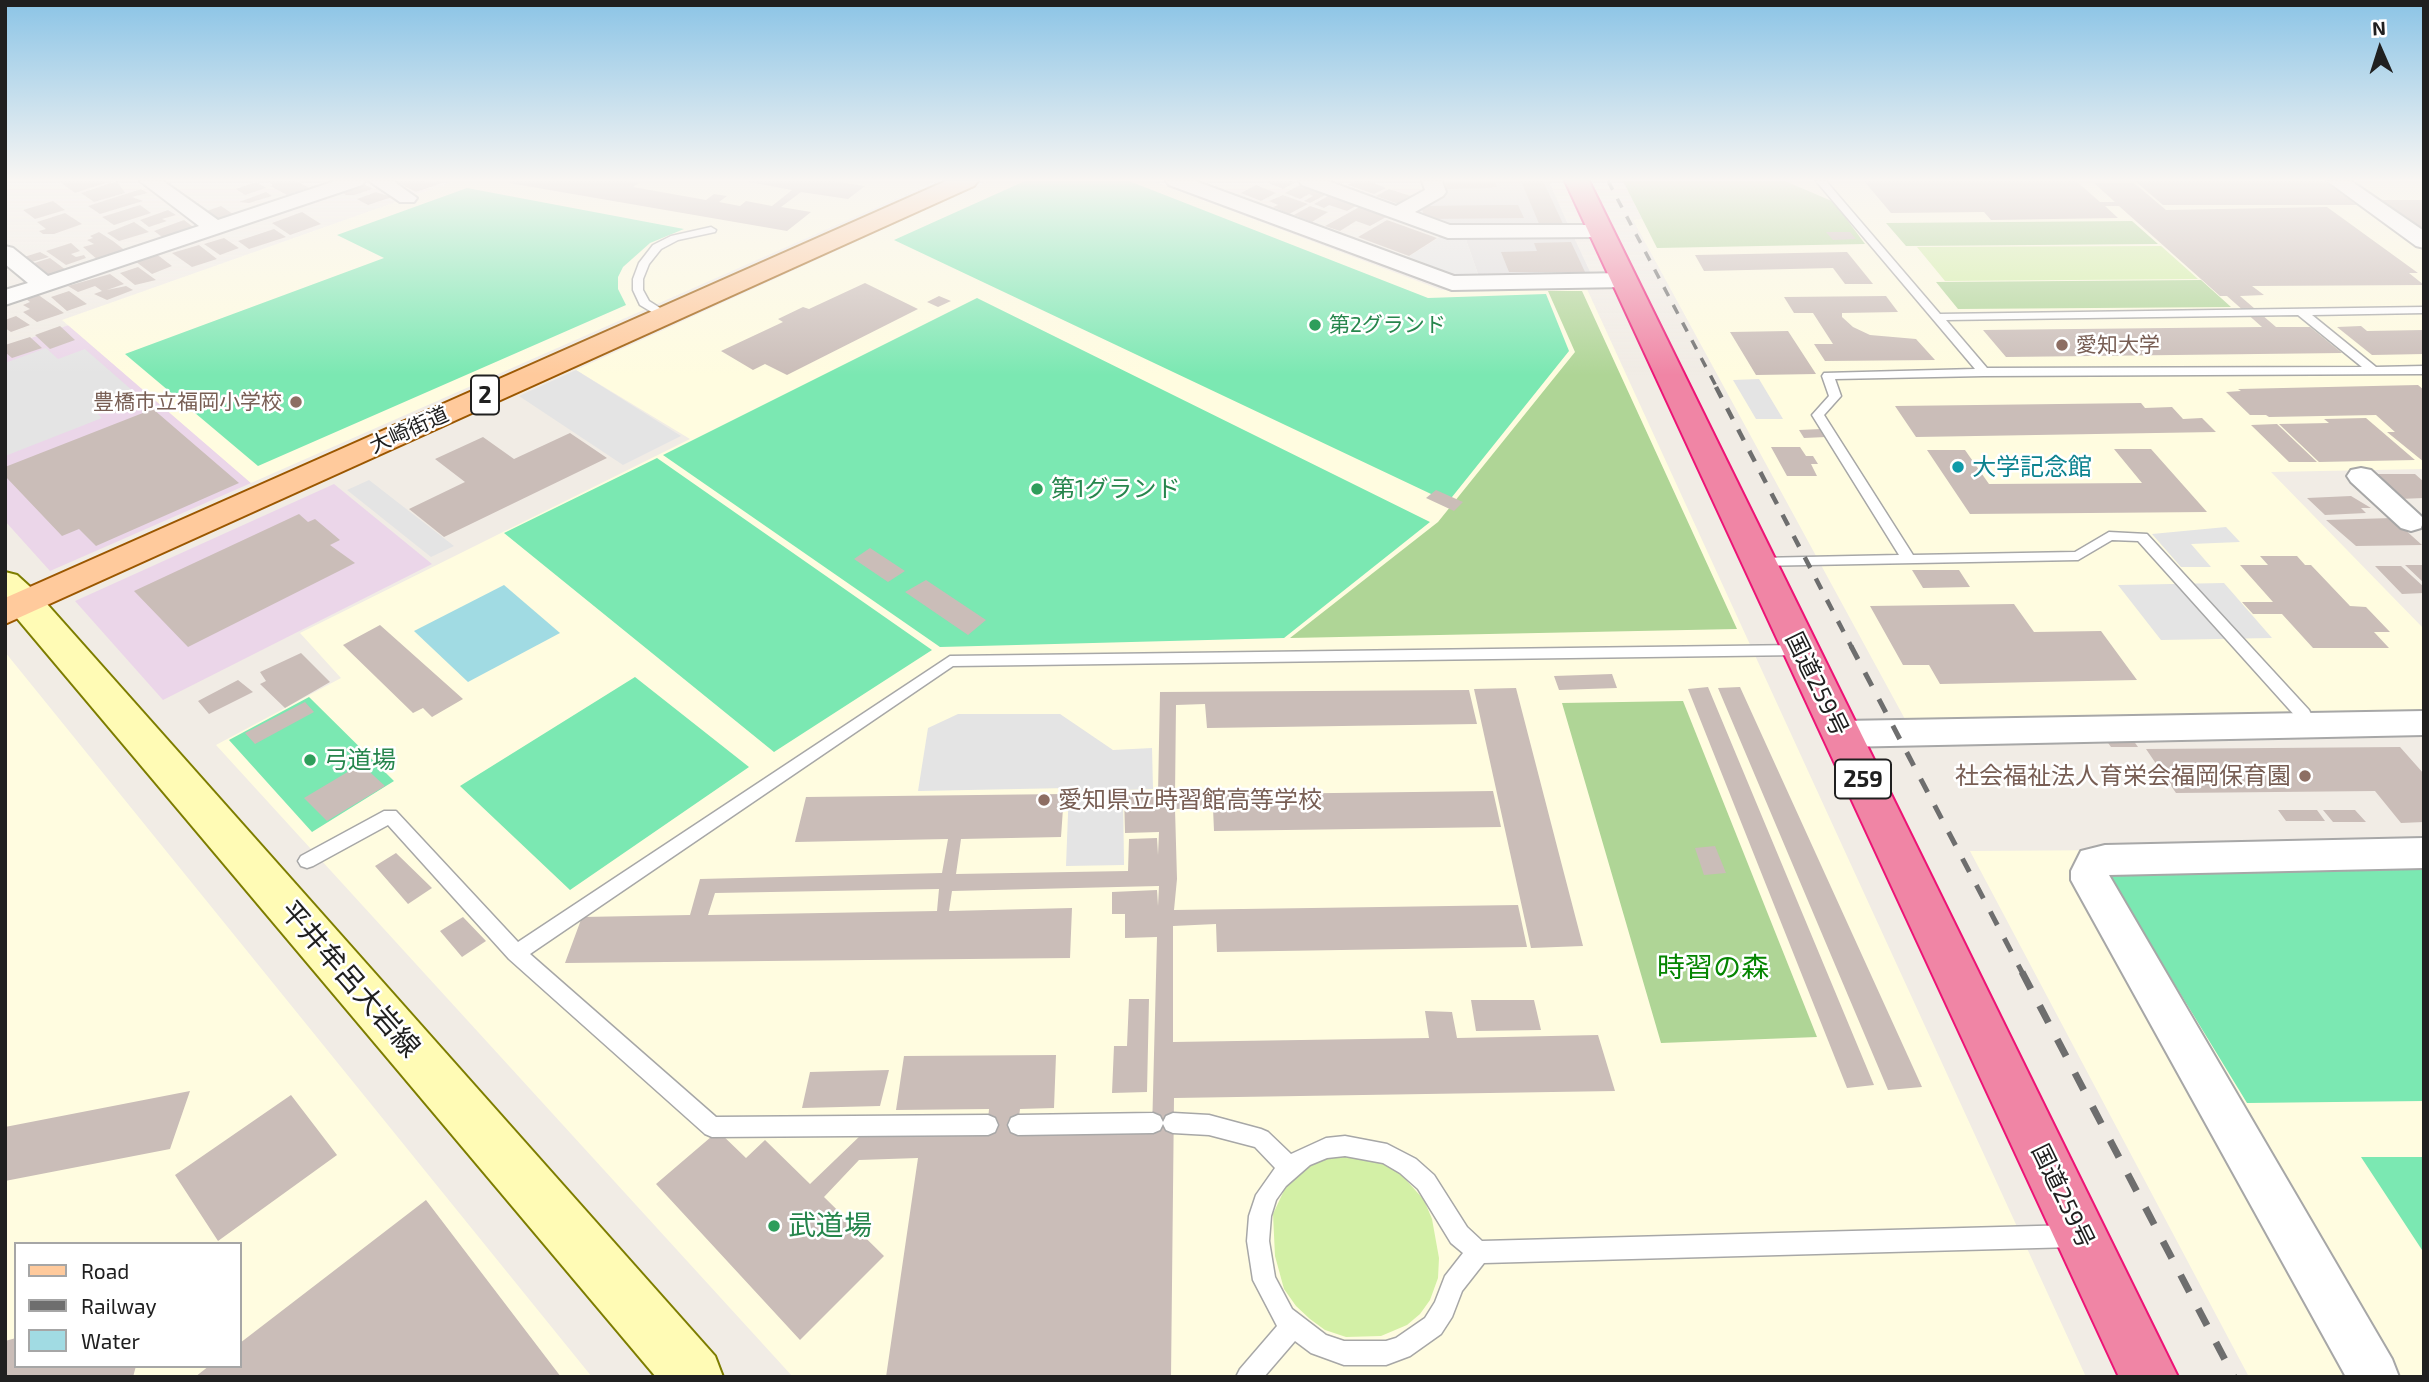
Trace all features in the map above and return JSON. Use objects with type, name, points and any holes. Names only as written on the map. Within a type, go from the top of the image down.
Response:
[{"type":"highway","name":"国道259号","points":[[1608,245],[2149,1377]]},
{"type":"main road","name":"大崎街道","points":[[12,599],[821,245]]},
{"type":"main road","name":"平井牟呂大岩線","points":[[12,599],[694,1377]]},
{"type":"street","points":[[5,298],[160,245]]},
{"type":"street","points":[[1351,245],[1452,283],[1625,280]]},
{"type":"street","points":[[5,253],[44,284]]},
{"type":"street","points":[[2361,475],[2419,526]]},
{"type":"street","points":[[1841,734],[2424,723]]},
{"type":"street","points":[[2374,1377],[2090,880],[2090,871],[2094,862],[2105,860],[2424,853]]},
{"type":"lane","points":[[660,245],[643,263],[638,290],[643,303],[664,315]]},
{"type":"lane","points":[[1876,245],[1984,372]]},
{"type":"lane","points":[[1937,317],[2424,310]]},
{"type":"lane","points":[[2300,311],[2373,370]]},
{"type":"lane","points":[[1909,559],[1818,415],[1835,396],[1828,376],[1984,372],[2424,370]]},
{"type":"lane","points":[[1759,563],[2078,556],[2109,536],[2143,537],[2303,714]]},
{"type":"lane","points":[[516,953],[950,661],[1801,650]]},
{"type":"lane","points":[[307,861],[390,816],[516,953],[712,1127],[988,1125]]},
{"type":"lane","points":[[1018,1125],[1209,1125],[1261,1139],[1289,1167]]},
{"type":"lane","points":[[1478,1252],[1453,1284],[1444,1309],[1433,1326],[1402,1348],[1366,1355],[1344,1353],[1319,1345],[1293,1326],[1271,1297],[1264,1280],[1258,1241],[1260,1216],[1267,1195],[1289,1167],[1302,1158],[1326,1148],[1364,1147],[1387,1154],[1408,1166],[1426,1182],[1459,1235],[1478,1252],[2082,1236]]},
{"type":"lane","points":[[1248,1377],[1293,1326]]},
{"type":"shaded area","name":"豊橋市立福岡小学校","points":[[273,245],[790,245],[251,483],[62,320]]},
{"type":"shaded area","name":"愛知県立時習館高等学校","points":[[848,245],[1323,245],[1441,290],[1586,287],[2086,1377],[793,1377],[216,745],[341,678],[300,633],[690,439],[576,370]]},
{"type":"shaded area","points":[[1426,245],[1468,245],[1478,274],[1454,274],[1408,257]]},
{"type":"shaded area","points":[[1468,245],[1578,245],[1590,272],[1478,274]]},
{"type":"shaded area","name":"愛知大学","points":[[1647,245],[2424,245],[2424,469],[2271,472],[2424,629],[2424,712],[1906,721]]},
{"type":"shaded area","points":[[69,325],[251,483],[50,571],[5,521],[5,347]]},
{"type":"shaded area","points":[[46,348],[58,359],[85,349],[134,392],[92,408],[102,418],[5,456],[5,363]]},
{"type":"shaded area","points":[[576,370],[681,436],[623,465],[519,396]]},
{"type":"shaded area","points":[[1759,379],[1783,419],[1756,419],[1733,380]]},
{"type":"shaded area","points":[[369,480],[454,546],[431,557],[347,490]]},
{"type":"shaded area","points":[[334,484],[432,564],[163,700],[75,601]]},
{"type":"shaded area","points":[[2226,527],[2240,542],[2191,544],[2211,567],[2181,567],[2152,534]]},
{"type":"shaded area","points":[[2224,583],[2272,638],[2161,640],[2118,585]]},
{"type":"shaded area","points":[[5,652],[592,1377],[5,1377]]},
{"type":"shaded area","points":[[958,714],[1060,714],[1113,750],[1152,748],[1153,789],[1123,790],[1124,865],[1066,866],[1069,788],[918,791],[928,728]]},
{"type":"shaded area","points":[[2424,848],[2424,1377],[2249,1377],[1970,851]]},
{"type":"green space","points":[[358,245],[647,245],[623,267],[618,277],[618,289],[626,305],[258,466],[125,354],[384,258]]},
{"type":"green space","name":"第2グランド","points":[[906,245],[1294,245],[1428,298],[1546,294],[1569,351],[1448,502]]},
{"type":"green space","points":[[1656,245],[1787,245],[1657,248]]},
{"type":"green space","points":[[2161,246],[2198,279],[1945,281],[1917,247]]},
{"type":"green space","points":[[2201,280],[2231,307],[1958,309],[1936,282]]},
{"type":"green space","points":[[1548,291],[1582,291],[1737,629],[1290,638],[1438,522],[1575,352]]},
{"type":"green space","name":"第1グランド","points":[[977,298],[1430,522],[1284,638],[940,647],[663,455]]},
{"type":"green space","points":[[657,458],[932,650],[774,752],[504,533]]},
{"type":"green space","points":[[635,677],[749,767],[570,890],[460,786]]},
{"type":"green space","name":"弓道場","points":[[309,697],[394,781],[312,832],[229,740]]},
{"type":"green space","name":"時習の森","points":[[1683,701],[1817,1037],[1661,1043],[1562,703]]},
{"type":"green space","points":[[2424,862],[2424,1101],[2247,1103],[2102,865]]},
{"type":"green space","points":[[1345,1155],[1380,1161],[1399,1172],[1424,1200],[1432,1219],[1439,1258],[1438,1278],[1430,1300],[1420,1314],[1407,1325],[1381,1336],[1346,1337],[1325,1330],[1310,1319],[1284,1289],[1275,1256],[1273,1214],[1288,1182],[1308,1165],[1329,1157]]},
{"type":"green space","points":[[2361,1157],[2424,1157],[2424,1253]]},
{"type":"water","points":[[504,585],[560,633],[468,682],[414,631]]},
{"type":"building","points":[[74,245],[80,251],[71,254],[76,257],[84,255],[86,258],[66,265],[46,251]]},
{"type":"building","points":[[119,245],[127,252],[99,261],[83,247]]},
{"type":"building","points":[[200,245],[217,259],[192,267],[172,253]]},
{"type":"building","points":[[206,245],[235,245],[239,248],[220,255]]},
{"type":"building","points":[[1381,245],[1425,245],[1409,256]]},
{"type":"building","points":[[1535,245],[1573,245],[1585,272],[1509,272],[1501,252],[1537,251]]},
{"type":"building","points":[[2163,245],[2380,245],[2418,273],[2409,273],[2424,285],[2252,286],[2264,295],[2240,296],[2276,327],[2310,327],[2342,353],[2006,357],[1983,330],[2262,327],[2227,296],[2220,296]]},
{"type":"building","points":[[40,252],[49,257],[32,262],[24,257]]},
{"type":"building","points":[[1847,252],[1873,284],[1845,284],[1833,268],[1704,271],[1695,255]]},
{"type":"building","points":[[155,253],[172,266],[152,274],[135,261]]},
{"type":"building","points":[[50,258],[66,270],[46,277],[28,265]]},
{"type":"building","points":[[138,267],[156,280],[135,285],[120,273]]},
{"type":"building","points":[[110,274],[124,284],[107,290],[126,286],[133,290],[107,300],[94,294],[102,291],[95,286],[78,292],[68,286]]},
{"type":"building","points":[[865,283],[918,309],[787,375],[765,364],[753,370],[721,351],[783,322],[778,319],[803,307],[809,309]]},
{"type":"building","points":[[69,291],[87,304],[67,311],[51,297]]},
{"type":"building","points":[[37,294],[64,313],[37,322],[23,312],[30,309],[23,305],[30,302],[25,298]]},
{"type":"building","points":[[939,296],[951,301],[938,307],[927,302]]},
{"type":"building","points":[[1886,296],[1898,312],[1842,313],[1842,317],[1853,327],[1870,335],[1916,339],[1935,360],[1825,361],[1814,344],[1833,344],[1813,313],[1794,313],[1784,297]]},
{"type":"building","points":[[16,316],[30,325],[11,332],[5,328],[5,320]]},
{"type":"building","points":[[60,326],[75,340],[50,349],[35,335]]},
{"type":"building","points":[[2361,326],[2367,331],[2424,330],[2424,354],[2372,355],[2337,327]]},
{"type":"building","points":[[1788,331],[1816,374],[1756,375],[1730,332]]},
{"type":"building","points":[[30,337],[42,348],[12,358],[5,352],[5,345]]},
{"type":"building","points":[[2418,385],[2424,390],[2424,462],[2387,432],[2395,432],[2376,415],[2250,415],[2226,392],[2241,391],[2238,389]]},
{"type":"building","points":[[133,393],[143,402],[114,413],[105,404]]},
{"type":"building","points":[[2141,403],[2145,408],[2172,407],[2183,419],[2202,418],[2216,432],[1916,437],[1895,406]]},
{"type":"building","points":[[153,409],[239,483],[96,546],[79,529],[62,536],[5,476],[5,467]]},
{"type":"building","points":[[2366,418],[2415,460],[2319,462],[2279,424],[2329,423],[2324,419]]},
{"type":"building","points":[[2277,424],[2317,462],[2289,462],[2251,425]]},
{"type":"building","points":[[1821,429],[1826,437],[1804,438],[1799,430]]},
{"type":"building","points":[[570,433],[607,458],[444,537],[409,509],[465,482],[435,459],[483,437],[514,459]]},
{"type":"building","points":[[1771,447],[1800,447],[1806,456],[1813,456],[1818,464],[1811,464],[1817,476],[1787,476]]},
{"type":"building","name":"大学記念館","points":[[2114,449],[2151,449],[2207,512],[1970,514],[1927,450],[1965,450],[1989,484],[2142,483]]},
{"type":"building","points":[[2373,474],[2415,474],[2424,482],[2424,498],[2399,499]]},
{"type":"building","points":[[1436,490],[1463,502],[1454,511],[1426,498]]},
{"type":"building","points":[[2351,496],[2371,508],[2361,508],[2366,513],[2325,515],[2307,498]]},
{"type":"building","points":[[299,514],[308,522],[315,519],[340,540],[330,545],[355,563],[188,647],[134,591]]},
{"type":"building","points":[[2392,518],[2422,545],[2356,546],[2326,520]]},
{"type":"building","points":[[870,548],[905,571],[888,582],[854,559]]},
{"type":"building","points":[[2260,556],[2297,556],[2305,565],[2311,565],[2350,606],[2366,607],[2390,632],[2374,632],[2389,648],[2313,648],[2282,614],[2253,614],[2242,602],[2273,602],[2240,565],[2268,565]]},
{"type":"building","points":[[2405,565],[2424,565],[2424,583]]},
{"type":"building","points":[[2375,566],[2401,566],[2424,587],[2424,593],[2402,594]]},
{"type":"building","points":[[1912,570],[1959,570],[1970,587],[1923,588]]},
{"type":"building","points":[[926,580],[986,620],[968,635],[905,592]]},
{"type":"building","points":[[2014,604],[2034,632],[2101,631],[2137,680],[1940,684],[1929,665],[1903,665],[1870,606]]},
{"type":"building","points":[[380,625],[463,699],[432,717],[423,708],[413,713],[343,645]]},
{"type":"building","points":[[301,653],[330,682],[285,708],[260,684],[266,681],[260,672]]},
{"type":"building","points":[[1612,674],[1617,688],[1559,690],[1554,676]]},
{"type":"building","points":[[238,680],[253,692],[209,714],[198,701]]},
{"type":"building","points":[[1708,687],[1874,1085],[1847,1088],[1688,689]]},
{"type":"building","points":[[1740,687],[1922,1087],[1888,1090],[1718,688]]},
{"type":"building","points":[[1516,688],[1583,946],[1531,948],[1474,689]]},
{"type":"building","points":[[1469,690],[1477,724],[1207,728],[1205,704],[1176,705],[1175,795],[1493,791],[1501,827],[1214,831],[1213,808],[1175,809],[1177,879],[1174,910],[1518,905],[1527,947],[1217,952],[1216,924],[1173,926],[1173,1042],[1429,1038],[1425,1011],[1452,1012],[1457,1038],[1598,1035],[1615,1091],[1174,1098],[1171,1377],[886,1377],[918,1158],[859,1160],[824,1197],[884,1256],[800,1340],[656,1184],[718,1131],[746,1158],[765,1140],[810,1184],[862,1134],[987,1132],[989,1109],[896,1110],[904,1056],[1056,1055],[1054,1108],[1020,1109],[1017,1133],[1152,1132],[1157,937],[1125,938],[1125,914],[1112,914],[1112,892],[1157,890],[1158,906],[1159,886],[952,891],[949,911],[1072,908],[1070,958],[565,963],[582,917],[690,915],[700,879],[942,873],[948,839],[795,842],[806,797],[1064,794],[1061,837],[961,839],[956,874],[1128,871],[1129,839],[1157,838],[1158,855],[1159,832],[1125,833],[1124,795],[1158,794],[1160,692]],"holes":[[[939,889],[937,911],[708,915],[715,893]]]},
{"type":"building","points":[[305,702],[314,712],[255,744],[245,733]]},
{"type":"building","points":[[2106,740],[2133,740],[2138,747],[2111,747]]},
{"type":"building","points":[[2400,747],[2424,774],[2424,822],[2401,823],[2375,791],[2176,793],[2146,749]]},
{"type":"building","points":[[361,764],[385,786],[327,821],[304,798]]},
{"type":"building","points":[[2278,810],[2317,810],[2325,821],[2286,821]]},
{"type":"building","points":[[2323,810],[2355,810],[2366,822],[2333,822]]},
{"type":"building","points":[[1715,846],[1726,873],[1704,875],[1695,848]]},
{"type":"building","points":[[396,853],[432,888],[408,904],[375,866]]},
{"type":"building","points":[[463,917],[486,941],[462,957],[440,931]]},
{"type":"building","points":[[1129,999],[1149,999],[1147,1092],[1112,1093],[1114,1046],[1127,1046]]},
{"type":"building","points":[[1471,1000],[1534,1000],[1541,1030],[1476,1031]]},
{"type":"building","points":[[889,1070],[880,1106],[802,1108],[810,1072]]},
{"type":"building","points":[[190,1091],[170,1149],[5,1181],[5,1127]]},
{"type":"building","points":[[291,1095],[337,1155],[218,1241],[175,1175]]},
{"type":"building","points":[[426,1200],[561,1377],[195,1377],[206,1368],[242,1368],[242,1341]]},
{"type":"building","points":[[14,1339],[14,1368],[135,1368],[133,1377],[5,1377],[5,1341]]},
{"type":"railway","points":[[1642,245],[1717,388]]},
{"type":"railway","points":[[1716,387],[1852,648]]},
{"type":"railway","points":[[1851,646],[2023,974]]},
{"type":"railway","points":[[2022,972],[2234,1377]]},
{"type":"place","name":"第2グランド","points":[[1315,325]]},
{"type":"place","name":"愛知大学","points":[[2062,345]]},
{"type":"place","name":"豊橋市立福岡小学校","points":[[296,402]]},
{"type":"place","name":"大学記念館","points":[[1958,467]]},
{"type":"place","name":"第1グランド","points":[[1037,489]]},
{"type":"place","name":"弓道場","points":[[310,760]]},
{"type":"place","name":"社会福祉法人育栄会福岡保育園","points":[[2305,776]]},
{"type":"place","name":"愛知県立時習館高等学校","points":[[1044,800]]},
{"type":"place","name":"武道場","points":[[774,1226]]}]
